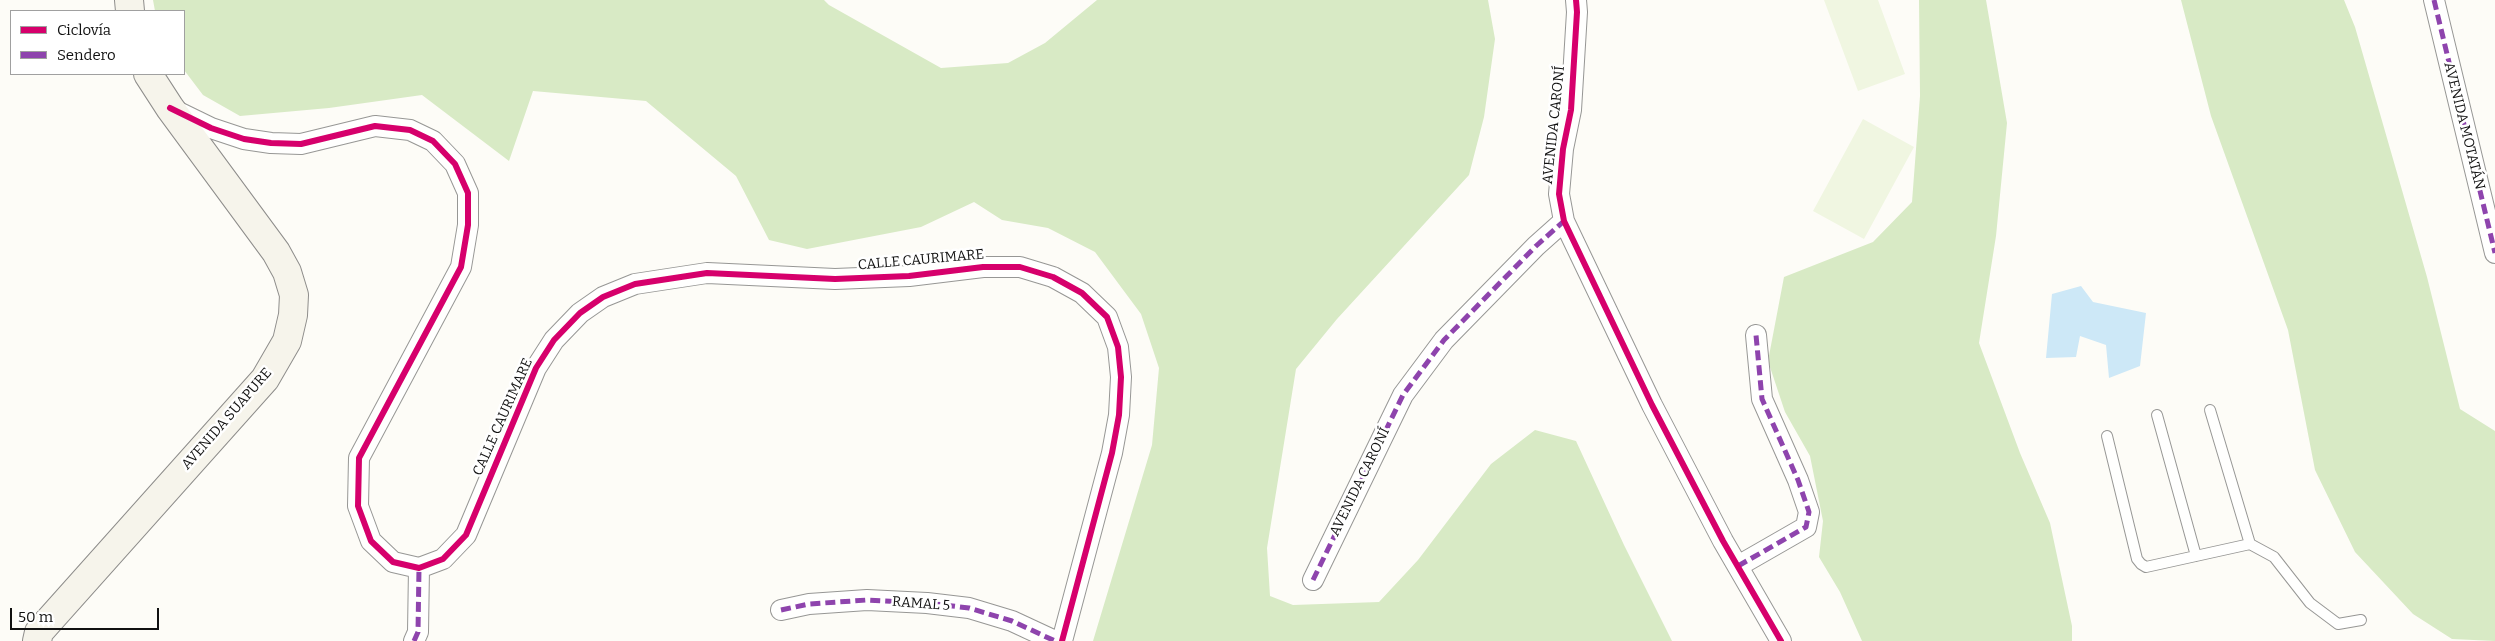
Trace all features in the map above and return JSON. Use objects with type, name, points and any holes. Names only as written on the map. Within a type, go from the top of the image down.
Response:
[{"type":"street","name":"AVENIDA CARONÍ","points":[[1313,580],[1403,395],[1444,340],[1536,246],[1564,221],[1559,194],[1563,149],[1571,110],[1577,12],[1576,0]]},
{"type":"street","name":"AVENIDA MOTATÁN","points":[[2434,0],[2495,253]]},
{"type":"street","name":"AVENIDA SUAPURE","points":[[37,641],[39,632],[265,379],[288,341],[293,315],[294,295],[288,272],[276,252],[170,108],[149,75]]},
{"type":"street","points":[[170,108],[212,128],[244,139],[271,143],[300,144],[375,126],[410,130],[433,141],[455,164],[468,193],[468,225],[461,267],[359,458],[358,506],[371,540],[392,562],[419,568],[418,632],[414,641]]},
{"type":"street","points":[[1564,221],[1652,405],[1738,566],[1781,641]]},
{"type":"street","name":"CALLE CAURIMARE","points":[[419,568],[444,559],[466,535],[536,368],[554,340],[580,313],[603,297],[635,284],[707,273],[835,279],[909,276],[984,266],[1020,267],[1053,277],[1075,289],[1107,317],[1118,347],[1121,377],[1112,453],[1062,641]]},
{"type":"street","points":[[1738,566],[1806,527],[1809,512],[1798,480],[1762,399],[1756,335]]},
{"type":"street","name":"RAMAL 5","points":[[781,610],[809,604],[867,600],[927,602],[969,608],[1012,621],[1055,641]]},
{"type":"lane","points":[[2210,410],[2250,544]]},
{"type":"lane","points":[[2157,415],[2196,556]]},
{"type":"lane","points":[[2107,436],[2137,559],[2140,564],[2146,567],[2250,544],[2274,557],[2310,604],[2338,624],[2361,620]]},
{"type":"green space","points":[[153,0],[824,0],[829,5],[941,68],[1008,63],[1045,43],[1097,0],[1488,0],[1495,39],[1484,117],[1469,175],[1337,319],[1296,369],[1267,548],[1270,596],[1293,605],[1379,602],[1418,560],[1491,464],[1535,430],[1576,441],[1624,545],[1672,641],[1093,641],[1152,445],[1159,368],[1141,314],[1095,252],[1048,228],[1002,220],[974,202],[921,227],[807,249],[769,240],[736,176],[646,101],[533,91],[509,161],[422,95],[329,108],[240,116],[203,95],[185,71],[185,10],[155,10]]},
{"type":"green space","points":[[1824,0],[1878,0],[1905,74],[1858,91]]},
{"type":"green space","points":[[1919,0],[1986,0],[2007,123],[1996,236],[1979,343],[2020,453],[2050,523],[2072,626],[2072,641],[1862,641],[1840,592],[1819,557],[1823,521],[1810,456],[1785,412],[1768,361],[1784,277],[1873,242],[1912,202],[1920,96]]},
{"type":"green space","points":[[2181,0],[2344,0],[2355,27],[2427,277],[2460,409],[2495,431],[2495,641],[2452,639],[2413,614],[2355,552],[2315,470],[2288,330],[2211,116]]},
{"type":"green space","points":[[1863,119],[1914,147],[1864,239],[1813,211]]},
{"type":"water","points":[[2081,286],[2093,302],[2146,313],[2140,366],[2109,378],[2106,345],[2080,336],[2076,357],[2046,358],[2052,294]]},
{"type":"marked path","points":[[2434,0],[2495,253]]},
{"type":"marked path","points":[[1313,580],[1403,395],[1444,340],[1536,246],[1564,221]]},
{"type":"marked path","points":[[1738,566],[1806,527],[1809,512],[1798,480],[1762,399],[1756,335]]},
{"type":"marked path","points":[[414,641],[418,632],[419,568]]},
{"type":"marked path","points":[[781,610],[809,604],[867,600],[927,603],[969,608],[1012,621],[1055,641]]},
{"type":"cycle path","points":[[1576,0],[1577,12],[1571,110],[1563,149],[1559,194],[1564,221],[1652,405],[1723,541],[1781,641]]},
{"type":"cycle path","points":[[170,108],[211,128],[244,139],[271,143],[301,144],[375,126],[410,130],[433,141],[455,164],[468,193],[468,225],[461,267],[359,458],[358,506],[371,541],[393,562],[419,568],[443,559],[466,535],[536,368],[554,340],[580,313],[603,297],[635,284],[707,273],[835,279],[909,276],[983,267],[1020,267],[1053,277],[1082,293],[1107,317],[1118,347],[1121,377],[1119,415],[1112,453],[1062,641]]}]
